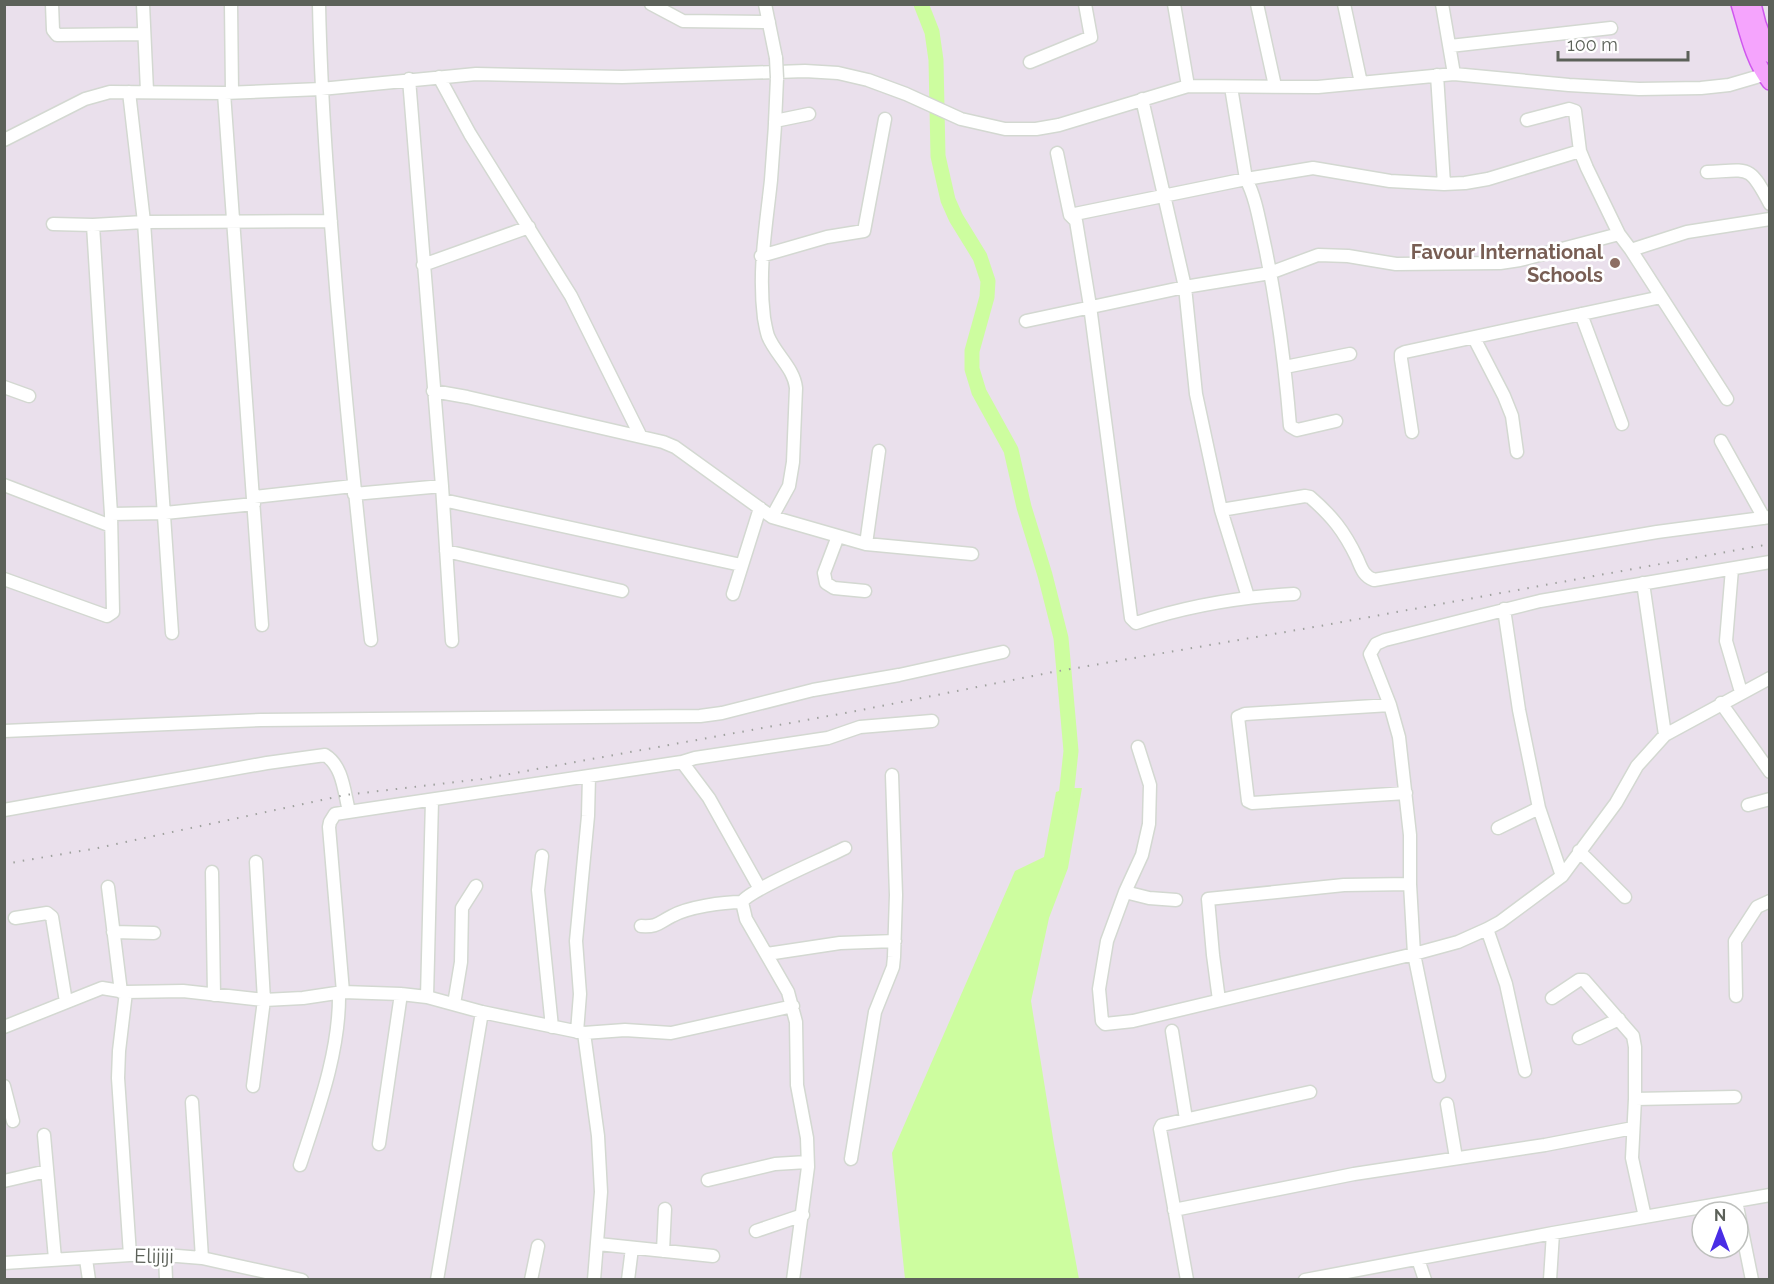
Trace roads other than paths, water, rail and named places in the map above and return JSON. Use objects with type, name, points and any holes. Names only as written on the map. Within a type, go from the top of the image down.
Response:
[{"type":"main road","points":[[1739,4],[1752,47],[1768,77]]},
{"type":"main road","points":[[1753,4],[1768,48]]},
{"type":"street","points":[[52,4],[53,30],[57,35],[144,34]]},
{"type":"street","points":[[143,4],[147,91]]},
{"type":"street","points":[[231,4],[228,93],[233,222],[262,625]]},
{"type":"street","points":[[319,4],[321,89],[331,221],[354,490],[371,640]]},
{"type":"street","points":[[651,4],[683,21],[769,22]]},
{"type":"street","points":[[765,4],[776,58],[777,78],[760,283],[767,335],[795,380],[796,388],[793,462],[789,486],[772,517]]},
{"type":"street","points":[[1030,62],[1091,37],[1085,4]]},
{"type":"street","points":[[1174,4],[1188,86]]},
{"type":"street","points":[[1257,4],[1275,87]]},
{"type":"street","points":[[1344,4],[1361,83]]},
{"type":"street","points":[[1442,4],[1454,74]]},
{"type":"street","points":[[1450,46],[1611,28]]},
{"type":"street","points":[[4,140],[85,99],[110,92],[228,93],[321,89],[476,74],[622,77],[805,71],[838,73],[868,80],[906,94],[961,119],[1005,129],[1036,129],[1059,125],[1188,86],[1318,87],[1454,74],[1639,89],[1730,86],[1768,77]]},
{"type":"street","points":[[1437,75],[1444,184]]},
{"type":"street","points":[[439,77],[470,134],[571,296],[640,435]]},
{"type":"street","points":[[409,79],[442,486],[452,641]]},
{"type":"street","points":[[1231,87],[1246,179],[1253,192],[1270,273],[1285,367],[1290,426],[1297,430],[1336,421]]},
{"type":"street","points":[[129,92],[144,222],[172,633]]},
{"type":"street","points":[[1142,99],[1185,287],[1196,394],[1221,510],[1248,597]]},
{"type":"street","points":[[1527,120],[1575,111],[1580,151],[1619,234],[1727,399]]},
{"type":"street","points":[[775,120],[809,114]]},
{"type":"street","points":[[761,256],[827,237],[864,231],[885,119]]},
{"type":"street","points":[[1070,215],[1246,179],[1313,168],[1366,179],[1444,184],[1488,179],[1580,151]]},
{"type":"street","points":[[1057,153],[1070,215],[1076,221],[1090,306],[1123,551],[1128,610],[1131,618],[1136,623],[1160,615],[1248,597],[1294,594]]},
{"type":"street","points":[[1707,172],[1746,171],[1756,178],[1770,204]]},
{"type":"street","points":[[1631,250],[1687,232],[1770,219]]},
{"type":"street","points":[[53,224],[331,221]]},
{"type":"street","points":[[4,579],[107,616],[113,612],[111,520],[93,225]]},
{"type":"street","points":[[423,265],[529,227]]},
{"type":"street","points":[[1026,321],[1185,287],[1270,273],[1318,255],[1334,254],[1396,264],[1500,263],[1520,260],[1619,234]]},
{"type":"street","points":[[1412,432],[1401,354],[1661,297]]},
{"type":"street","points":[[1581,314],[1622,424]]},
{"type":"street","points":[[1474,338],[1512,416],[1517,452]]},
{"type":"street","points":[[1285,367],[1350,354]]},
{"type":"street","points":[[4,387],[29,396]]},
{"type":"street","points":[[433,391],[640,435],[675,447],[772,517],[866,544],[972,554]]},
{"type":"street","points":[[1221,510],[1310,497],[1337,523],[1346,536],[1363,573],[1374,580],[1657,532],[1767,518],[1721,441]]},
{"type":"street","points":[[866,544],[879,451]]},
{"type":"street","points":[[4,485],[111,520],[354,490],[442,486]]},
{"type":"street","points":[[443,500],[741,565]]},
{"type":"street","points":[[733,594],[760,508]]},
{"type":"street","points":[[837,536],[824,573],[826,583],[834,588],[865,591]]},
{"type":"street","points":[[446,551],[622,591]]},
{"type":"street","points":[[1439,1076],[1414,954],[1410,835],[1399,737],[1390,705],[1370,654],[1376,644],[1504,609],[1770,562]]},
{"type":"street","points":[[1732,569],[1726,640],[1741,692]]},
{"type":"street","points":[[1644,584],[1665,735]]},
{"type":"street","points":[[1504,609],[1539,808],[1562,876]]},
{"type":"street","points":[[4,731],[261,720],[700,716],[722,713],[813,690],[899,675],[1004,652]]},
{"type":"street","points":[[1138,747],[1150,785],[1149,824],[1142,855],[1107,941],[1099,989],[1102,1021],[1106,1024],[1133,1021],[1414,954],[1458,942],[1487,929],[1562,876],[1616,802],[1637,766],[1665,735],[1770,678]]},
{"type":"street","points":[[1721,703],[1770,772]]},
{"type":"street","points":[[1390,705],[1238,717],[1248,801],[1252,803],[1406,794]]},
{"type":"street","points":[[300,1165],[325,1086],[341,992],[329,827],[335,814],[828,738],[860,727],[932,721]]},
{"type":"street","points":[[4,810],[244,767],[325,755],[332,760],[340,773],[349,811]]},
{"type":"street","points":[[682,762],[709,798],[760,889]]},
{"type":"street","points":[[851,1160],[875,1012],[893,967],[896,896],[892,775]]},
{"type":"street","points":[[589,776],[588,816],[576,941],[581,1033],[602,1192],[594,1280]]},
{"type":"street","points":[[1748,805],[1770,799]]},
{"type":"street","points":[[427,997],[432,800]]},
{"type":"street","points":[[1498,828],[1539,808]]},
{"type":"street","points":[[793,1280],[807,1185],[807,1138],[797,1085],[797,1034],[793,1006],[783,980],[746,919],[742,902],[745,897],[760,889],[845,849]]},
{"type":"street","points":[[1579,851],[1624,897]]},
{"type":"street","points":[[543,856],[538,890],[552,1027]]},
{"type":"street","points":[[253,1086],[264,1000],[256,862]]},
{"type":"street","points":[[213,872],[214,995]]},
{"type":"street","points":[[1219,1000],[1208,899],[1344,885],[1410,884]]},
{"type":"street","points":[[454,1004],[461,962],[462,908],[476,886]]},
{"type":"street","points":[[108,887],[123,992],[118,1078],[130,1255]]},
{"type":"street","points":[[1125,892],[1149,898],[1176,900]]},
{"type":"street","points":[[1736,996],[1735,941],[1757,907],[1770,901]]},
{"type":"street","points":[[641,926],[658,925],[672,916],[690,911],[730,902],[742,902]]},
{"type":"street","points":[[15,918],[47,914],[52,917],[66,1002]]},
{"type":"street","points":[[1487,929],[1506,984],[1525,1071]]},
{"type":"street","points":[[114,932],[153,933]]},
{"type":"street","points":[[767,954],[829,945],[895,941]]},
{"type":"street","points":[[1552,998],[1584,980],[1619,1018],[1635,1042],[1632,1158],[1644,1217]]},
{"type":"street","points":[[4,1027],[97,989],[123,992],[183,991],[264,1000],[303,998],[341,992],[401,994],[427,997],[482,1012],[581,1033],[625,1030],[671,1033],[793,1006]]},
{"type":"street","points":[[379,1144],[401,994]]},
{"type":"street","points":[[437,1280],[482,1012]]},
{"type":"street","points":[[1579,1038],[1619,1018]]},
{"type":"street","points":[[1172,1032],[1186,1119]]},
{"type":"street","points":[[4,1086],[13,1121]]},
{"type":"street","points":[[1187,1280],[1160,1129],[1165,1124],[1310,1092]]},
{"type":"street","points":[[1635,1099],[1735,1097]]},
{"type":"street","points":[[192,1102],[202,1258]]},
{"type":"street","points":[[1447,1104],[1456,1158]]},
{"type":"street","points":[[1174,1210],[1354,1174],[1545,1145],[1633,1128]]},
{"type":"street","points":[[44,1135],[55,1259]]},
{"type":"street","points":[[708,1180],[775,1164],[807,1162]]},
{"type":"street","points":[[4,1181],[47,1171]]},
{"type":"street","points":[[1742,1200],[1770,1195]]},
{"type":"street","points":[[663,1251],[665,1209]]},
{"type":"street","points":[[1305,1280],[1690,1209]]},
{"type":"street","points":[[756,1231],[802,1215]]},
{"type":"street","points":[[1550,1280],[1553,1233]]},
{"type":"street","points":[[598,1244],[714,1256]]},
{"type":"street","points":[[531,1280],[538,1246]]},
{"type":"street","points":[[628,1280],[632,1248]]},
{"type":"street","points":[[165,1255],[166,1280]]},
{"type":"street","name":"Elijiji","points":[[4,1263],[165,1255],[202,1258],[302,1280]]},
{"type":"street","points":[[86,1259],[89,1280]]},
{"type":"street","points":[[1418,1259],[1425,1280]]},
{"type":"street","points":[[1748,1260],[1752,1280]]},
{"type":"waterway","points":[[921,4],[932,32],[936,60],[938,156],[948,200],[956,218],[980,257],[988,281],[987,297],[972,351],[972,369],[979,392],[1011,450],[1024,507],[1061,638],[1071,751],[1065,806]]},
{"type":"railway","points":[[4,864],[98,848],[345,795],[482,779],[856,711],[1053,672],[1770,544]]},
{"type":"place","name":"Favour International Schools","points":[[1615,263]]}]
